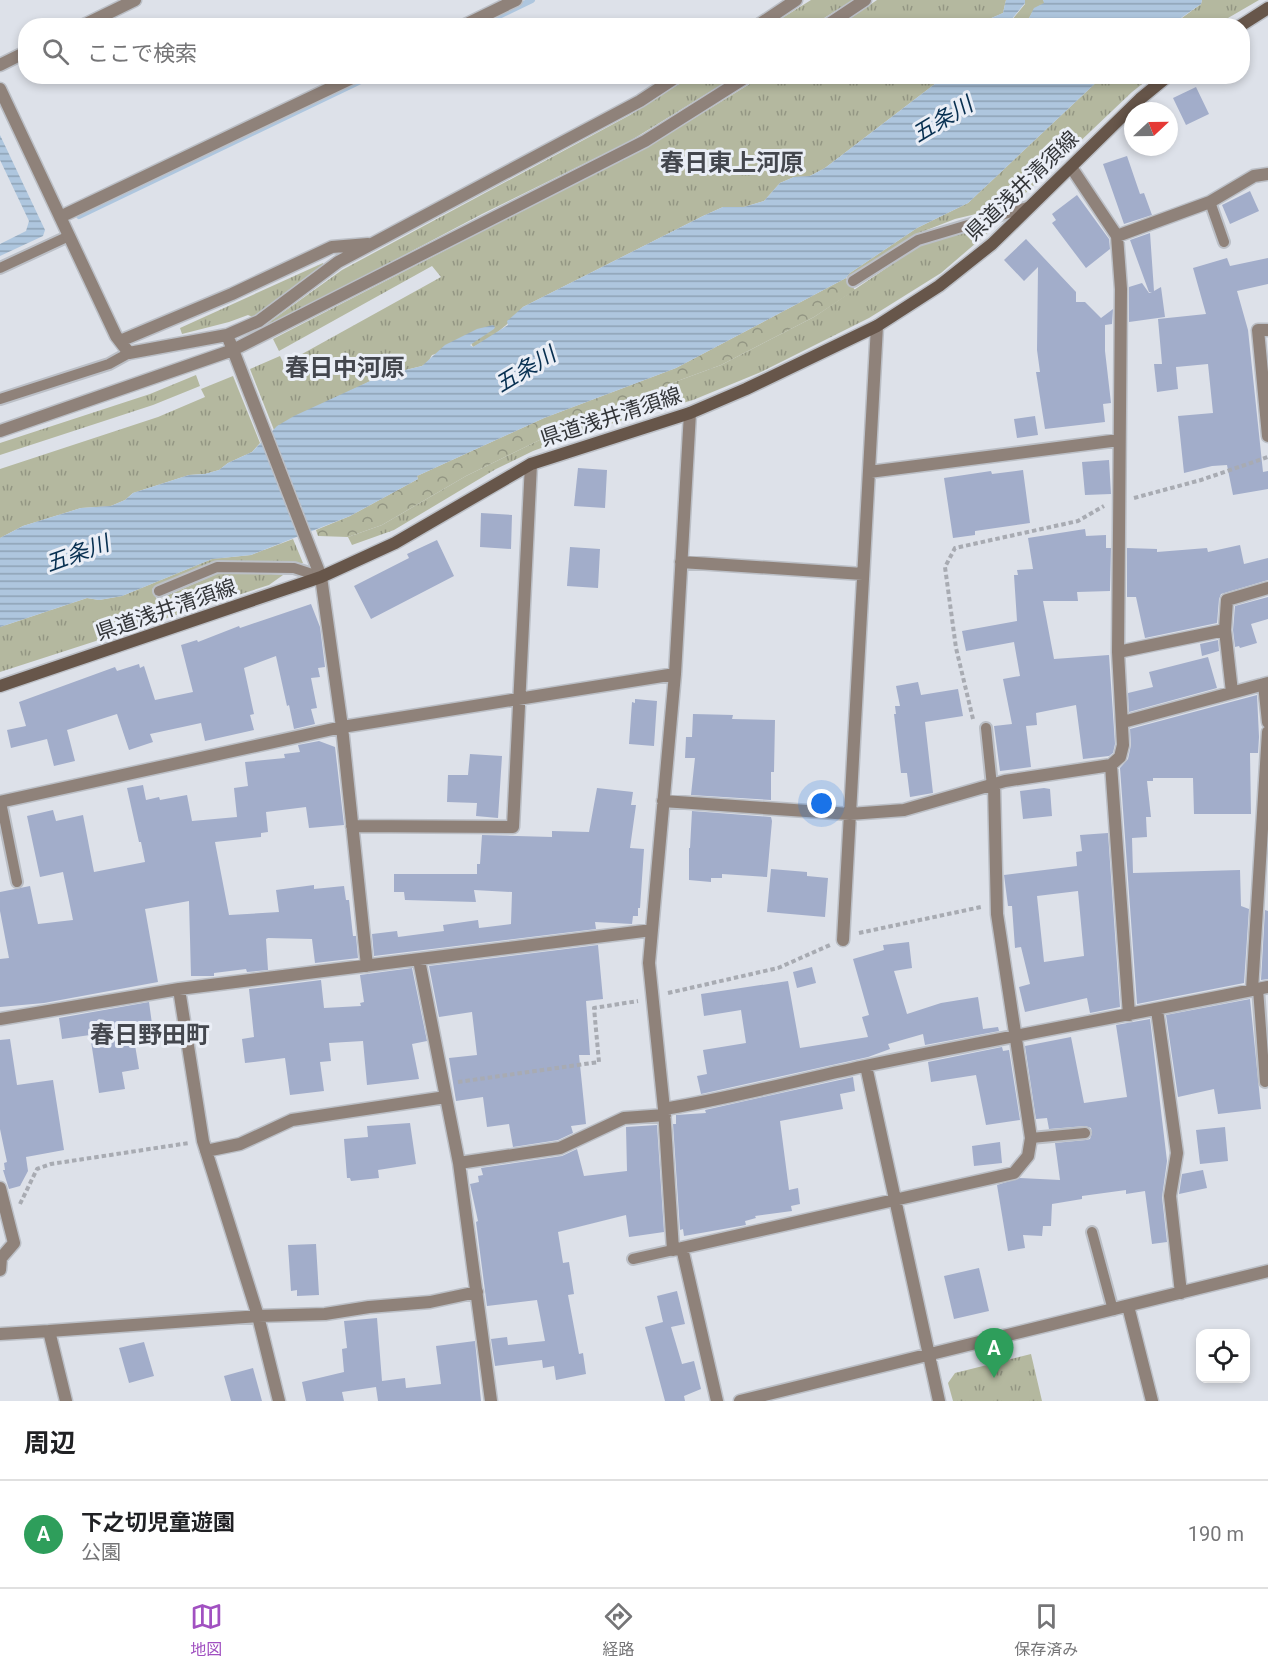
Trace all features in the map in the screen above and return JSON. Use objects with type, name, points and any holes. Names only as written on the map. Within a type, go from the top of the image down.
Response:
[{"type":"main road","points":[[1250,20],[1268,8]]},
{"type":"main road","name":"県道浅井清須線","points":[[0,686],[321,577],[395,543],[531,464],[690,413],[746,389],[877,326],[939,286],[992,244],[1140,99],[1158,84]]},
{"type":"street","points":[[98,18],[135,0]]},
{"type":"street","points":[[479,18],[516,0]]},
{"type":"street","points":[[769,18],[796,0]]},
{"type":"street","points":[[838,18],[866,0]]},
{"type":"street","points":[[0,64],[18,56]]},
{"type":"street","points":[[60,218],[339,84]]},
{"type":"street","points":[[0,89],[120,341],[129,353],[227,335],[259,321],[338,262],[378,243],[640,101],[666,84]]},
{"type":"street","points":[[0,431],[235,354],[645,141],[735,84]]},
{"type":"street","points":[[663,801],[850,814],[904,810],[1005,781],[1111,765],[1120,757],[1123,745],[1118,652],[1121,289],[1117,236],[1071,167]]},
{"type":"street","points":[[1117,236],[1210,202],[1254,176],[1268,174]]},
{"type":"street","points":[[120,341],[232,294],[332,247],[378,243]]},
{"type":"street","points":[[843,940],[877,326]]},
{"type":"street","points":[[1268,330],[1258,330],[1268,436]]},
{"type":"street","points":[[227,335],[321,577],[342,727],[367,966]]},
{"type":"street","points":[[690,413],[675,674],[649,963],[677,1249],[717,1401]]},
{"type":"street","points":[[869,472],[1119,440]]},
{"type":"street","points":[[352,826],[513,826],[531,464]]},
{"type":"street","points":[[681,562],[863,574]]},
{"type":"street","points":[[1232,692],[1225,630],[1227,600],[1268,588]]},
{"type":"street","points":[[1118,652],[1225,630]]},
{"type":"street","points":[[0,802],[342,727],[675,674]]},
{"type":"street","points":[[1123,722],[1266,683],[1268,722]]},
{"type":"street","points":[[459,1163],[560,1148],[624,1118],[665,1112],[866,1066],[1259,989],[1268,732]]},
{"type":"street","points":[[1111,765],[1129,1015]]},
{"type":"street","points":[[677,1249],[1014,1173],[1028,1156],[1031,1138],[997,914],[993,785]]},
{"type":"street","points":[[0,1019],[179,989],[652,930]]},
{"type":"street","points":[[419,960],[459,1163],[491,1401]]},
{"type":"street","points":[[179,989],[206,1151],[258,1316],[279,1401]]},
{"type":"street","points":[[1157,1010],[1177,1153],[1170,1197],[1181,1293]]},
{"type":"street","points":[[866,1066],[927,1355],[939,1401]]},
{"type":"street","points":[[206,1151],[240,1144],[292,1120],[446,1097]]},
{"type":"street","points":[[0,1188],[14,1243],[1,1258],[0,1270]]},
{"type":"street","points":[[740,1401],[1268,1271]]},
{"type":"street","points":[[0,1334],[258,1316],[325,1314],[369,1307],[430,1302],[477,1292]]},
{"type":"street","points":[[1128,1306],[1152,1401]]},
{"type":"street","points":[[49,1331],[66,1401]]},
{"type":"lane","points":[[1210,202],[1224,242]]},
{"type":"lane","points":[[853,281],[918,240],[1032,206]]},
{"type":"lane","points":[[0,268],[69,236]]},
{"type":"lane","points":[[0,399],[109,364],[129,353]]},
{"type":"lane","points":[[159,591],[217,567],[294,568],[321,577]]},
{"type":"lane","points":[[986,728],[993,785]]},
{"type":"lane","points":[[0,802],[17,882]]},
{"type":"lane","points":[[1259,989],[1265,1082]]},
{"type":"lane","points":[[1031,1138],[1085,1133]]},
{"type":"lane","points":[[1092,1232],[1113,1310]]},
{"type":"lane","points":[[633,1259],[677,1249]]},
{"type":"path","points":[[975,725],[956,648],[945,567],[955,548],[1078,521],[1105,506],[1202,480],[1268,457]]},
{"type":"path","points":[[652,999],[778,968],[856,934],[986,906]]},
{"type":"green space","points":[[811,0],[853,0],[824,18],[782,18]]},
{"type":"green space","points":[[877,0],[1006,0],[1003,13],[992,18],[851,18]]},
{"type":"green space","points":[[1025,0],[1043,0],[1045,3],[1034,9],[1029,18],[1014,18],[1025,4]]},
{"type":"green space","points":[[1202,0],[1259,0],[1228,18],[1182,18],[1201,4]]},
{"type":"green space","points":[[679,84],[723,84],[630,141],[482,214],[285,318],[264,326],[342,270],[630,115]]},
{"type":"green space","points":[[750,84],[935,84],[825,168],[810,176],[794,177],[780,183],[764,201],[744,207],[723,207],[703,216],[523,307],[500,330],[473,347],[471,343],[432,355],[422,366],[381,376],[274,430],[250,369],[280,356],[284,364],[441,277],[432,266],[279,351],[273,339],[657,141]]},
{"type":"green space","points":[[1095,84],[1142,84],[1013,205],[955,219],[919,233],[846,278],[917,228],[968,203]]},
{"type":"green space","points":[[987,225],[991,228],[990,231],[941,273],[869,318],[761,372],[693,400],[593,429],[533,451],[496,469],[394,530],[352,545],[348,537],[382,525],[466,476],[564,428],[653,390],[721,365],[814,317],[919,246]]},
{"type":"green space","points":[[323,263],[325,270],[257,319],[248,315],[182,334],[180,328]]},
{"type":"green space","points":[[846,278],[855,290],[814,317],[721,365],[653,390],[564,428],[466,476],[382,525],[348,537],[318,536],[316,530],[350,516],[418,479],[417,476],[544,418],[676,368]]},
{"type":"green space","points":[[196,375],[200,386],[153,405],[0,455],[0,443],[150,394]]},
{"type":"green space","points":[[233,376],[260,443],[252,452],[228,463],[219,470],[189,475],[133,493],[125,500],[111,506],[81,508],[23,526],[0,538],[0,469],[158,417],[205,397],[201,389]]},
{"type":"green space","points":[[293,539],[303,563],[215,564],[152,589],[157,600],[219,573],[249,572],[283,575],[269,585],[0,672],[0,627],[87,598],[99,600],[122,596],[212,559],[251,555]]},
{"type":"green space","points":[[1031,1354],[1042,1401],[953,1401],[948,1383],[955,1373]]},
{"type":"water","points":[[1006,0],[1025,0],[1013,18],[992,18],[1003,13]]},
{"type":"water","points":[[1043,0],[1202,0],[1201,4],[1181,18],[1029,18],[1034,8],[1044,3]]},
{"type":"water","name":"五条川","points":[[935,84],[1095,84],[968,203],[917,228],[846,278],[676,368],[544,418],[417,476],[418,479],[350,516],[251,555],[212,559],[122,596],[99,600],[87,598],[0,627],[0,538],[23,526],[81,508],[111,506],[125,500],[133,493],[189,475],[219,470],[228,463],[252,452],[277,426],[294,416],[381,376],[422,366],[445,345],[477,329],[493,325],[495,327],[470,345],[473,347],[508,325],[507,321],[523,307],[703,216],[723,207],[744,207],[764,201],[780,183],[794,177],[810,176],[825,168]]},
{"type":"water","points":[[0,135],[45,230],[43,236],[0,256],[0,244],[26,231],[29,221],[0,160]]},
{"type":"building","points":[[1196,87],[1209,114],[1186,125],[1178,108],[1178,102],[1175,102],[1173,98]]},
{"type":"building","points":[[1127,156],[1140,194],[1144,193],[1152,215],[1124,224],[1103,164]]},
{"type":"building","points":[[1250,191],[1259,211],[1230,224],[1222,205]]},
{"type":"building","points":[[1077,195],[1109,239],[1110,249],[1086,268],[1052,223],[1056,220],[1052,214]]},
{"type":"building","points":[[1150,233],[1154,291],[1161,287],[1165,317],[1129,322],[1129,287],[1142,283],[1149,293],[1152,292],[1149,292],[1130,240]]},
{"type":"building","points":[[1026,239],[1076,292],[1076,302],[1085,302],[1101,318],[1113,309],[1112,324],[1105,325],[1105,351],[1111,403],[1103,404],[1105,422],[1045,429],[1036,372],[1040,372],[1037,350],[1038,267],[1024,281],[1004,260]]},
{"type":"building","points":[[1227,258],[1230,266],[1268,258],[1268,284],[1237,291],[1248,330],[1263,472],[1268,471],[1268,489],[1233,495],[1227,465],[1184,473],[1178,416],[1213,413],[1208,364],[1176,367],[1178,389],[1157,392],[1154,364],[1162,364],[1158,319],[1206,314],[1193,268]]},
{"type":"building","points":[[1035,416],[1038,435],[1017,438],[1014,419]]},
{"type":"building","points":[[1109,460],[1111,494],[1085,495],[1082,462]]},
{"type":"building","points":[[578,468],[607,470],[605,508],[574,506]]},
{"type":"building","points":[[1023,470],[1030,523],[975,531],[975,535],[953,538],[944,478],[991,471],[992,474]]},
{"type":"building","points":[[481,513],[512,515],[511,549],[480,547]]},
{"type":"building","points":[[1085,529],[1086,536],[1106,535],[1106,548],[1111,548],[1110,591],[1077,592],[1078,601],[1043,601],[1054,659],[1109,655],[1115,744],[1113,753],[1109,756],[1083,759],[1076,705],[1036,713],[1037,725],[1026,726],[1031,767],[1000,771],[994,726],[1012,724],[1003,679],[1020,676],[1014,642],[966,651],[962,631],[1017,621],[1014,575],[1018,575],[1017,570],[1033,569],[1028,538]]},
{"type":"building","points":[[437,540],[454,576],[371,619],[354,586],[409,558],[407,554]]},
{"type":"building","points":[[1240,545],[1244,564],[1268,558],[1268,580],[1221,594],[1217,623],[1145,638],[1136,597],[1127,597],[1127,548],[1157,549],[1157,552],[1207,548],[1208,552]]},
{"type":"building","points":[[570,547],[600,549],[598,588],[567,586]]},
{"type":"building","points":[[1268,597],[1268,619],[1251,624],[1257,643],[1240,648],[1235,647],[1233,630],[1235,606]]},
{"type":"building","points":[[311,604],[320,627],[325,667],[318,668],[320,677],[311,678],[317,708],[311,709],[315,724],[294,729],[276,656],[244,668],[254,714],[250,715],[254,730],[205,741],[201,723],[150,734],[153,742],[129,750],[117,714],[67,730],[75,761],[54,766],[47,739],[11,748],[7,730],[26,726],[19,702],[115,667],[117,671],[139,664],[140,668],[144,666],[155,700],[193,692],[181,645],[197,640],[198,642],[239,626],[240,628]]},
{"type":"building","points":[[1218,640],[1219,651],[1202,656],[1200,644]]},
{"type":"building","points":[[1208,657],[1217,688],[1129,712],[1128,693],[1153,687],[1149,672]]},
{"type":"building","points":[[918,682],[921,695],[958,689],[963,716],[925,722],[933,793],[910,797],[907,773],[901,773],[894,714],[896,714],[895,706],[900,706],[896,686]]},
{"type":"building","points":[[1257,695],[1259,737],[1258,753],[1250,753],[1251,814],[1194,814],[1193,778],[1153,778],[1153,781],[1147,781],[1151,817],[1146,817],[1147,837],[1132,838],[1133,873],[1240,870],[1241,906],[1249,909],[1244,983],[1137,1004],[1120,768],[1128,759],[1131,745],[1130,729]]},
{"type":"building","points":[[635,699],[657,701],[654,746],[629,744],[632,702],[635,703]]},
{"type":"building","points":[[693,714],[733,715],[732,719],[775,720],[771,800],[691,795],[695,758],[685,758],[686,737],[692,737]]},
{"type":"building","points":[[319,741],[335,747],[344,825],[309,828],[306,807],[266,812],[268,832],[261,833],[261,837],[215,842],[229,915],[279,912],[276,890],[314,885],[314,889],[344,886],[346,900],[349,900],[353,936],[356,936],[358,958],[315,963],[312,939],[268,938],[266,939],[268,970],[247,972],[246,969],[214,973],[214,976],[191,976],[189,901],[145,909],[158,982],[44,1003],[0,1007],[0,959],[9,958],[0,911],[0,892],[30,886],[38,924],[73,920],[63,872],[40,877],[27,816],[53,810],[56,821],[83,815],[94,872],[145,862],[127,788],[143,785],[146,800],[187,795],[192,821],[237,817],[234,788],[248,786],[245,762],[285,758],[284,754],[300,752],[298,745]]},
{"type":"building","points":[[470,754],[502,756],[498,818],[476,816],[477,803],[447,802],[448,775],[468,775]]},
{"type":"building","points":[[597,788],[633,792],[631,805],[636,805],[630,848],[644,849],[640,908],[638,908],[638,916],[633,916],[632,924],[595,922],[596,929],[374,956],[372,934],[397,931],[398,937],[444,931],[443,925],[478,920],[479,928],[511,924],[512,892],[474,890],[476,902],[405,900],[404,892],[394,892],[394,874],[477,874],[482,835],[552,837],[552,831],[589,832]]},
{"type":"building","points":[[1050,789],[1052,816],[1023,819],[1020,791]]},
{"type":"building","points":[[692,811],[771,817],[767,877],[722,874],[722,878],[711,878],[711,882],[689,880]]},
{"type":"building","points":[[1108,833],[1120,1007],[1090,1013],[1087,998],[1025,1012],[1019,987],[1030,984],[1021,947],[1015,948],[1012,906],[1008,906],[1004,875],[1077,866],[1076,852],[1082,851],[1080,835]],"holes":[[[1078,891],[1084,956],[1044,962],[1037,896]]]},
{"type":"building","points":[[771,869],[807,872],[807,876],[828,878],[825,917],[767,912]]},
{"type":"building","points":[[1265,910],[1268,911],[1268,979],[1261,980]]},
{"type":"building","points":[[909,942],[912,968],[894,971],[907,1014],[941,1003],[978,997],[983,1029],[998,1027],[999,1031],[925,1045],[923,1034],[888,1044],[890,1049],[868,1057],[701,1094],[697,1076],[707,1074],[703,1050],[746,1043],[741,1010],[704,1016],[701,994],[788,981],[800,1048],[868,1037],[862,1017],[869,1015],[853,959],[884,950],[883,945]]},
{"type":"building","points":[[598,945],[603,999],[586,1001],[590,1055],[579,1055],[586,1124],[571,1126],[573,1133],[558,1140],[513,1147],[509,1124],[487,1127],[483,1097],[456,1101],[449,1058],[477,1055],[472,1012],[439,1017],[429,966]]},
{"type":"building","points":[[812,967],[816,983],[797,988],[793,972]]},
{"type":"building","points":[[412,968],[427,1041],[412,1044],[419,1079],[367,1085],[363,1041],[329,1043],[331,1061],[320,1062],[324,1091],[290,1095],[285,1058],[245,1063],[242,1039],[254,1037],[249,989],[321,980],[324,1008],[361,1006],[360,1003],[364,1002],[360,975]]},
{"type":"building","points":[[1250,999],[1261,1109],[1218,1114],[1214,1089],[1178,1097],[1166,1015]]},
{"type":"building","points":[[149,1002],[152,1024],[132,1027],[139,1069],[122,1072],[125,1089],[99,1093],[90,1035],[62,1039],[59,1018]]},
{"type":"building","points":[[1150,1019],[1167,1161],[1162,1197],[1167,1242],[1152,1244],[1145,1191],[1126,1194],[1126,1190],[1082,1196],[1082,1199],[1052,1204],[1051,1226],[1043,1226],[1042,1236],[1023,1235],[1025,1248],[1008,1251],[997,1185],[1020,1178],[1060,1180],[1055,1143],[1090,1139],[1092,1133],[1091,1128],[1085,1126],[1049,1129],[1047,1118],[1036,1119],[1025,1046],[1071,1037],[1084,1103],[1127,1097],[1116,1025]]},
{"type":"building","points":[[10,1039],[17,1085],[53,1080],[64,1150],[26,1157],[28,1171],[20,1186],[9,1189],[3,1170],[5,1170],[4,1163],[7,1162],[0,1129],[0,1040]]},
{"type":"building","points":[[1002,1047],[1003,1051],[1009,1050],[1020,1120],[986,1125],[976,1075],[931,1082],[928,1062]]},
{"type":"building","points":[[853,1077],[855,1091],[840,1094],[843,1109],[780,1121],[789,1190],[798,1188],[800,1204],[791,1206],[792,1211],[755,1216],[756,1218],[745,1221],[746,1225],[684,1236],[683,1229],[680,1230],[673,1124],[676,1124],[676,1115],[706,1113],[705,1110]]},
{"type":"building","points":[[410,1123],[416,1164],[378,1170],[379,1178],[351,1181],[347,1178],[344,1139],[368,1137],[367,1126]]},
{"type":"building","points":[[657,1125],[664,1232],[629,1237],[626,1215],[558,1232],[563,1263],[569,1262],[574,1294],[568,1295],[579,1354],[583,1353],[586,1374],[556,1380],[554,1366],[543,1368],[542,1360],[495,1366],[491,1339],[507,1337],[508,1345],[545,1341],[537,1300],[487,1306],[476,1222],[478,1221],[470,1184],[479,1182],[478,1176],[483,1175],[481,1168],[562,1156],[577,1149],[584,1176],[627,1171],[626,1127]]},
{"type":"building","points":[[1225,1127],[1228,1161],[1200,1164],[1196,1130]]},
{"type":"building","points":[[1000,1142],[1002,1163],[974,1166],[972,1146]]},
{"type":"building","points":[[1203,1170],[1207,1188],[1179,1194],[1182,1174]]},
{"type":"building","points":[[316,1244],[319,1295],[297,1296],[297,1290],[291,1291],[288,1245]]},
{"type":"building","points":[[979,1268],[989,1311],[954,1319],[944,1276]]},
{"type":"building","points":[[677,1291],[685,1324],[671,1327],[682,1364],[694,1361],[701,1389],[684,1396],[685,1401],[665,1401],[645,1327],[663,1322],[657,1296]]},
{"type":"building","points":[[377,1318],[382,1381],[405,1378],[406,1388],[441,1384],[436,1346],[475,1341],[481,1401],[378,1401],[376,1387],[342,1392],[344,1401],[306,1401],[302,1382],[344,1372],[342,1349],[347,1348],[344,1321]]},
{"type":"building","points":[[144,1342],[154,1376],[129,1383],[119,1348]]},
{"type":"building","points":[[253,1368],[262,1401],[231,1401],[224,1376]]},
{"type":"waterway","points":[[495,18],[532,0]]},
{"type":"waterway","points":[[79,216],[354,84]]},
{"type":"place","name":"下之切児童遊園","points":[[994,1378]]},
{"type":"district","name":"春日東上河原","points":[[732,163]]},
{"type":"district","name":"春日中河原","points":[[345,368]]},
{"type":"district","name":"春日野田町","points":[[150,1035]]}]
